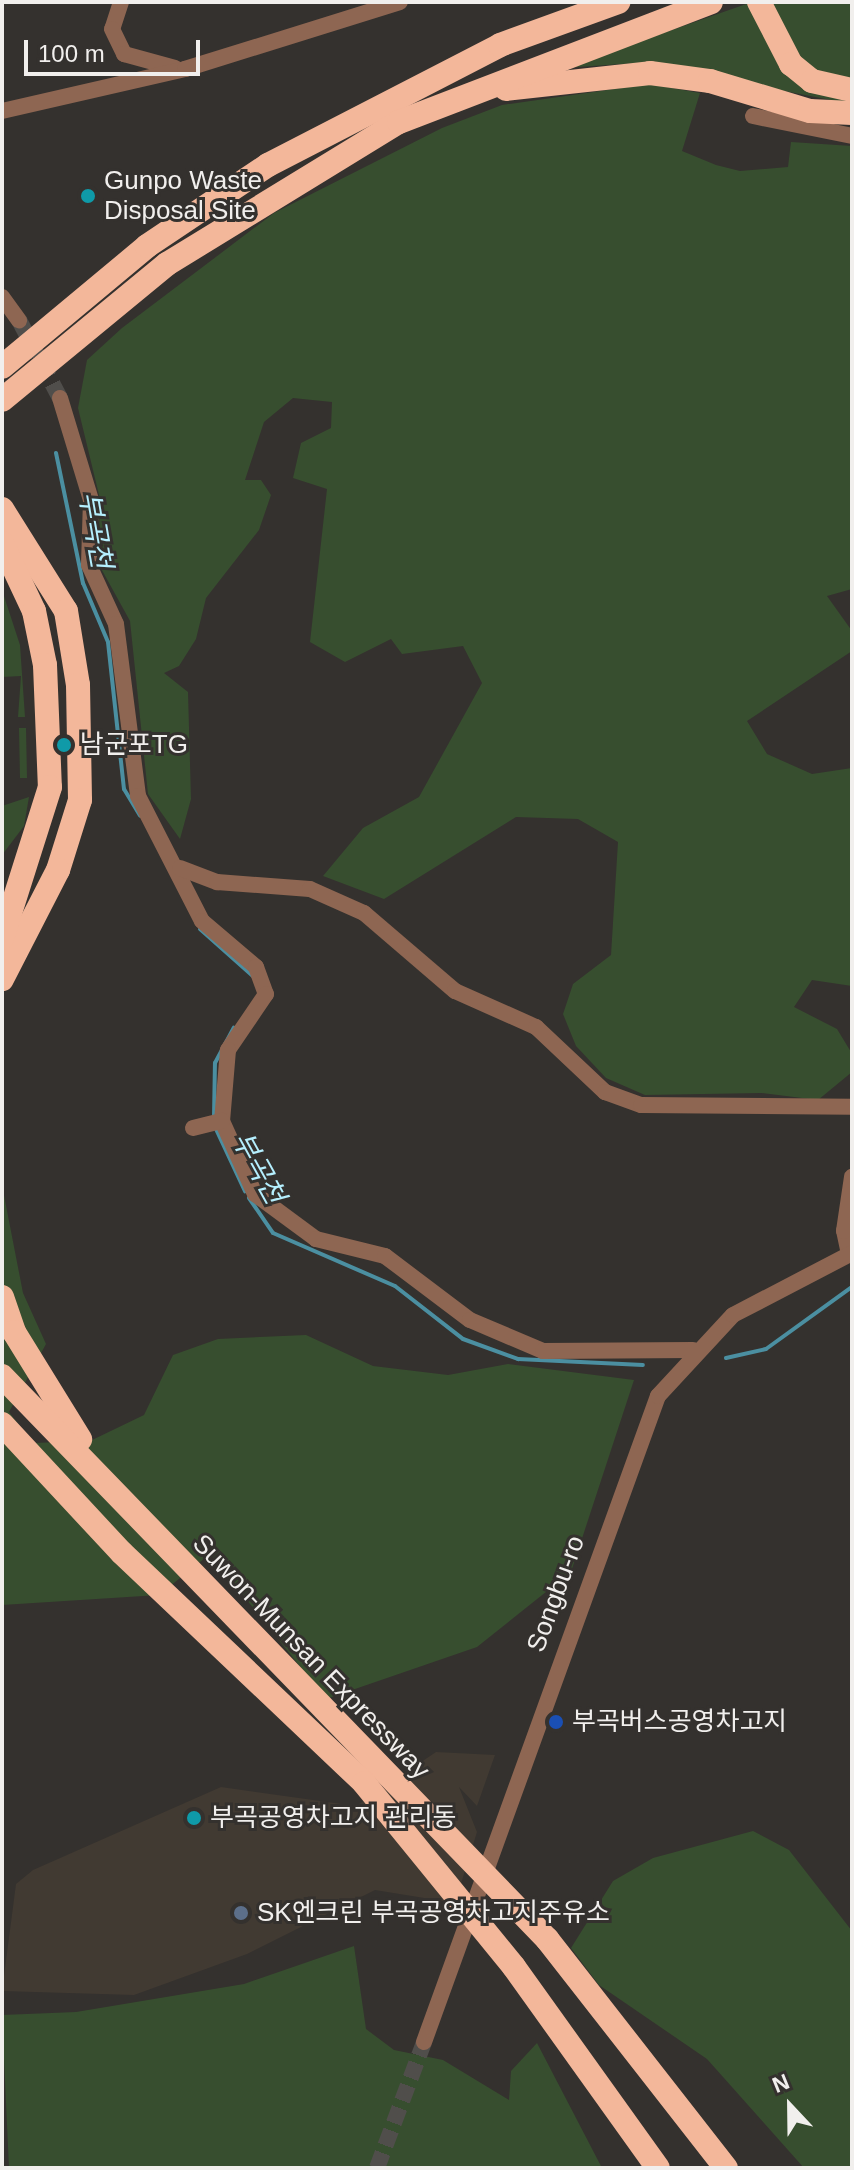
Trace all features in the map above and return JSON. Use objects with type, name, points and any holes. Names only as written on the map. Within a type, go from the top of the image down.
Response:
[{"type":"highway","points":[[2,367],[147,246],[268,165],[500,45],[618,2]]},
{"type":"highway","points":[[2,400],[167,264],[399,122],[711,2]]},
{"type":"highway","points":[[759,2],[791,64],[812,81],[852,90]]},
{"type":"highway","points":[[460,97],[650,73],[710,81],[810,111],[852,113]]},
{"type":"highway","points":[[2,509],[66,611],[78,685],[80,800],[58,870],[3,979]]},
{"type":"highway","points":[[2,543],[34,611],[45,665],[50,787],[2,938]]},
{"type":"highway","points":[[2,1297],[63,1417],[138,1518]]},
{"type":"highway","name":"Suwon-Munsan Expressway","points":[[2,1376],[138,1518],[371,1774],[658,2168]]},
{"type":"highway","name":"Suwon-Munsan Expressway","points":[[2,1424],[122,1553],[371,1774],[547,1939],[726,2168]]},
{"type":"street","points":[[121,2],[112,29],[124,54],[185,69]]},
{"type":"street","points":[[2,111],[185,69],[400,2]]},
{"type":"street","points":[[753,116],[852,136]]},
{"type":"street","points":[[2,297],[19,320]]},
{"type":"street","points":[[60,398],[91,500],[89,565],[116,624],[138,796],[180,868],[202,921],[256,967],[266,994],[228,1050],[222,1121],[270,1212],[316,1239],[385,1256],[470,1320],[543,1351],[693,1350]]},
{"type":"street","points":[[180,868],[217,882],[310,889],[364,913],[455,991],[536,1027],[605,1092],[641,1105],[852,1107]]},
{"type":"street","points":[[193,1128],[222,1121]]},
{"type":"street","points":[[850,1254],[844,1231],[852,1177]]},
{"type":"street","name":"Songbu-ro","points":[[424,2042],[616,1498],[658,1396],[693,1350],[733,1315],[850,1254]]},
{"type":"shaded area","points":[[436,1752],[495,1755],[477,1806],[459,1787],[477,1832],[455,1903],[375,1890],[247,1954],[134,1995],[2,1991],[16,1884],[33,1870],[221,1787],[356,1806]]},
{"type":"green space","points":[[752,2],[764,34],[852,95],[852,104],[637,63],[563,68]]},
{"type":"green space","points":[[767,2],[852,2],[852,81],[818,76],[798,62]]},
{"type":"green space","points":[[649,84],[700,93],[682,151],[716,165],[740,171],[788,167],[791,142],[852,146],[852,589],[827,596],[852,631],[852,651],[747,721],[767,754],[812,774],[852,768],[852,986],[812,980],[794,1007],[837,1029],[851,1052],[852,1072],[818,1100],[761,1093],[645,1095],[606,1078],[576,1046],[563,1014],[573,984],[611,955],[618,842],[578,819],[516,817],[384,899],[323,876],[363,828],[419,797],[482,683],[463,646],[402,654],[391,639],[345,662],[310,642],[327,489],[293,478],[301,443],[331,428],[332,402],[293,398],[264,422],[245,480],[261,480],[271,495],[259,530],[206,598],[196,639],[179,666],[164,673],[188,692],[191,799],[180,839],[148,794],[130,621],[98,563],[100,499],[78,408],[87,360],[122,328],[274,213],[442,128],[502,105]]},
{"type":"green space","points":[[2,590],[20,645],[25,717],[18,717],[21,676],[2,677]]},
{"type":"green space","points":[[19,728],[26,728],[27,778],[20,778]]},
{"type":"green space","points":[[29,797],[24,826],[2,855],[2,806]]},
{"type":"green space","points":[[2,1185],[23,1293],[46,1344],[9,1412],[33,1443],[90,1441],[144,1415],[173,1355],[218,1339],[306,1335],[373,1366],[448,1375],[508,1364],[634,1380],[571,1572],[477,1647],[326,1699],[210,1554],[159,1595],[2,1605]]},
{"type":"green space","points":[[753,1831],[789,1850],[852,1931],[852,2168],[804,2168],[707,2059],[599,1985],[571,1948],[613,1881],[653,1858]]},
{"type":"green space","points":[[354,1946],[366,2029],[394,2050],[443,2060],[509,2100],[511,2071],[537,2043],[602,2168],[9,2168],[2,2015],[76,2012],[244,1984]]},
{"type":"waterway","name":"부곡천","points":[[56,453],[83,583],[108,642],[124,789],[140,816]]},
{"type":"waterway","name":"부곡천","points":[[200,929],[253,976]]},
{"type":"waterway","name":"부곡천","points":[[214,1118],[215,1063],[234,1028]]},
{"type":"waterway","name":"부곡천","points":[[215,1127],[245,1191]]},
{"type":"waterway","name":"부곡천","points":[[249,1198],[273,1233],[395,1286],[463,1339],[518,1359],[643,1365]]},
{"type":"waterway","name":"부곡천","points":[[726,1358],[766,1349],[852,1287]]},
{"type":"tunnel","points":[[19,320],[60,398]]},
{"type":"tunnel","points":[[377,2168],[424,2042]]},
{"type":"place","name":"Gunpo Waste Disposal Site","points":[[88,196]]},
{"type":"place","name":"남군포TG","points":[[64,745]]},
{"type":"place","name":"부곡버스공영차고지","points":[[556,1722]]},
{"type":"place","name":"부곡공영차고지 관리동","points":[[194,1818]]},
{"type":"place","name":"SK엔크린 부곡공영차고지주유소","points":[[241,1913]]}]
